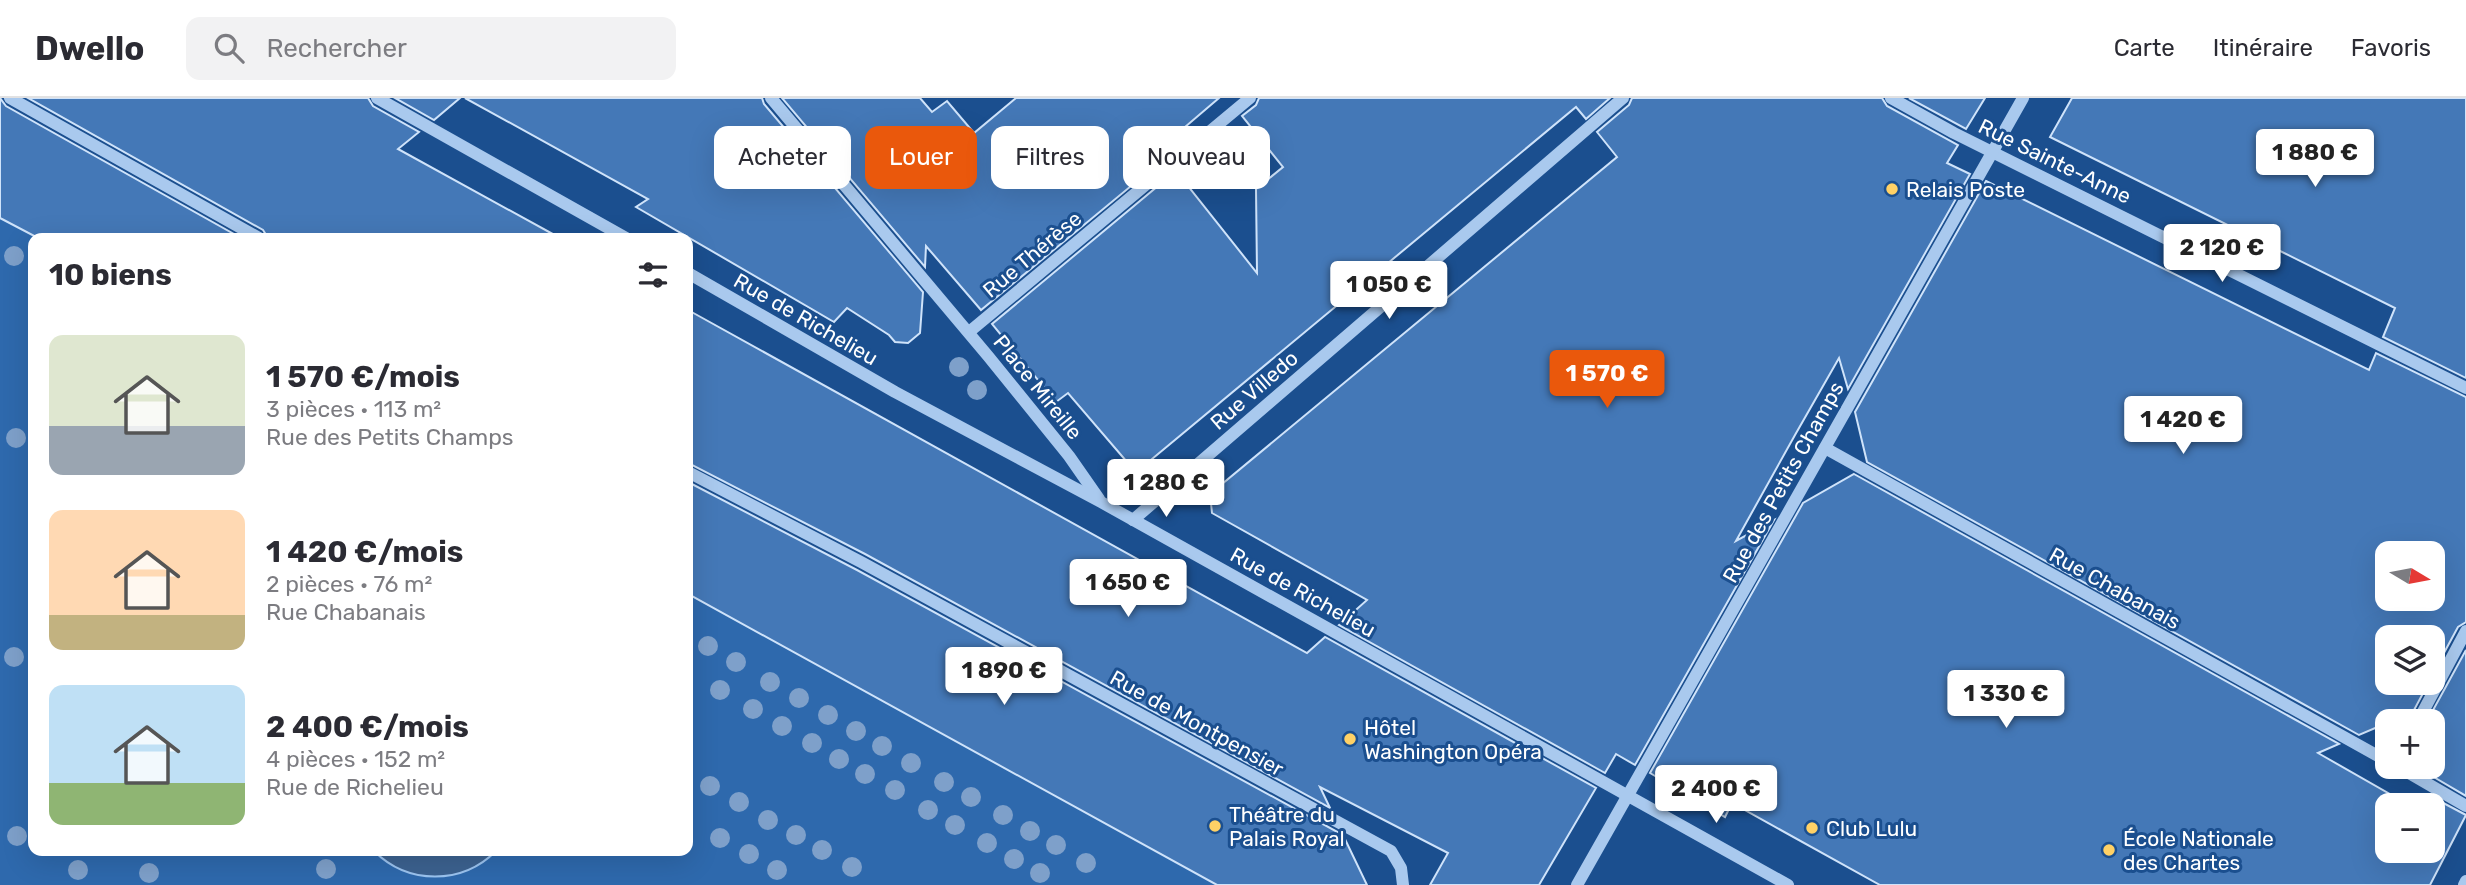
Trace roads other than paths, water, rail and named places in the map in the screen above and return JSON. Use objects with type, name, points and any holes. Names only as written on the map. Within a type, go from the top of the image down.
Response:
[{"type":"street","points":[[10,98],[250,233]]},
{"type":"street","points":[[377,98],[617,233]]},
{"type":"street","name":"Place Mireille","points":[[771,98],[968,332],[1069,456],[1101,502]]},
{"type":"street","name":"Rue Thérèse","points":[[968,332],[1250,98]]},
{"type":"street","name":"Rue Villedo","points":[[1133,520],[1623,98]]},
{"type":"street","name":"Rue Sainte-Anne","points":[[1891,98],[1954,133],[2466,388]]},
{"type":"street","name":"Rue des Petits Champs","points":[[1577,885],[2023,98]]},
{"type":"street","name":"Rue de Richelieu","points":[[693,276],[942,418],[1101,502],[1788,885]]},
{"type":"street","name":"Rue Chabanais","points":[[1825,448],[2375,754]]},
{"type":"street","name":"Rue de Montpensier","points":[[693,475],[873,569],[1391,851],[1401,868],[1403,885]]},
{"type":"street","points":[[2424,709],[2466,631]]},
{"type":"street","points":[[2419,779],[2466,806]]},
{"type":"place","name":"Relais Poste","points":[[1892,189]]},
{"type":"place","name":"Hôtel Washington Opéra","points":[[1350,739]]},
{"type":"place","name":"Théâtre du Palais Royal","points":[[1215,826]]},
{"type":"place","name":"Club Lulu","points":[[1812,828]]},
{"type":"place","name":"École Nationale des Chartes","points":[[2109,850]]}]
